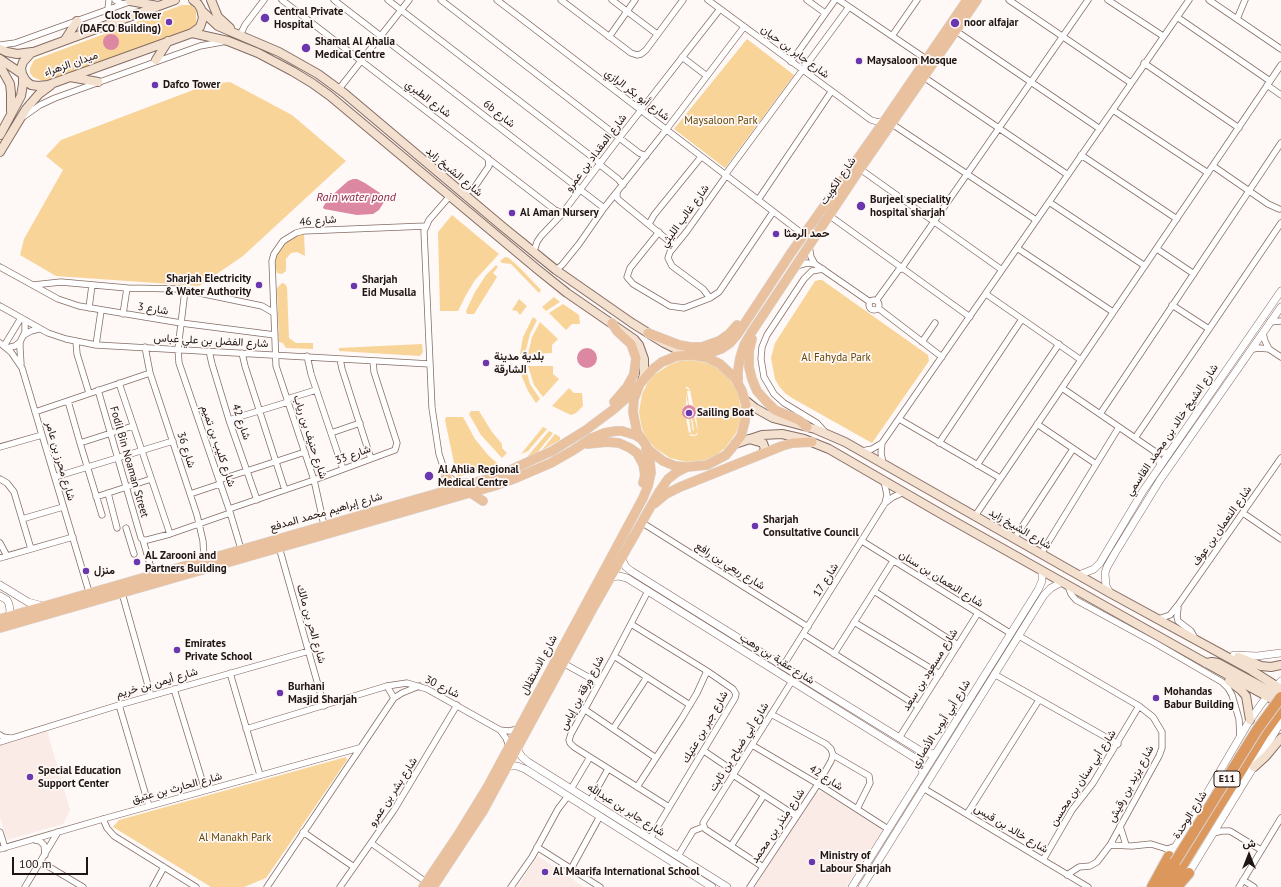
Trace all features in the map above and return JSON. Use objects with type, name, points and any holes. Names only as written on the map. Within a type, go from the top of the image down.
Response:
[{"type":"highway","name":"شارع الوحدة","points":[[1169,887],[1179,864],[1257,730],[1281,697]]},
{"type":"highway","name":"شارع الوحدة","points":[[1160,887],[1179,864],[1263,735],[1281,710]]},
{"type":"highway","points":[[1152,887],[1179,864]]},
{"type":"highway","points":[[1177,887],[1179,864]]},
{"type":"main road","points":[[0,152],[14,118],[22,92],[21,68],[26,57],[65,40],[175,0]]},
{"type":"main road","points":[[193,0],[198,4],[202,11]]},
{"type":"main road","points":[[192,33],[200,27],[202,23],[202,0]]},
{"type":"main road","points":[[211,0],[218,17],[224,24],[240,35]]},
{"type":"main road","name":"شارع الكويت","points":[[738,383],[739,364],[747,340],[788,276],[860,170],[910,84],[967,0]]},
{"type":"main road","name":"شارع الكويت","points":[[701,356],[716,352],[730,343],[791,253],[876,134],[906,103],[977,0]]},
{"type":"main road","points":[[129,2],[159,6]]},
{"type":"main road","name":"شارع الشيخ زايد","points":[[202,11],[218,26],[292,58],[339,89],[556,270],[601,303],[664,343],[688,355]]},
{"type":"main road","points":[[65,40],[77,21]]},
{"type":"main road","name":"شارع الشيخ زايد","points":[[192,33],[228,41],[267,57],[312,83],[330,96],[562,289],[628,334],[639,345],[644,359],[644,374],[640,384]]},
{"type":"main road","name":"ميدان الزهراء","points":[[22,75],[34,86],[45,85],[192,33]]},
{"type":"main road","points":[[156,60],[168,41]]},
{"type":"main road","points":[[0,49],[17,54],[37,51]]},
{"type":"main road","points":[[267,57],[268,54],[272,53],[283,58],[292,58]]},
{"type":"main road","points":[[0,59],[22,75]]},
{"type":"main road","points":[[0,66],[6,76],[10,88],[14,118]]},
{"type":"main road","points":[[70,77],[98,82]]},
{"type":"main road","points":[[0,135],[14,118],[55,82]]},
{"type":"main road","points":[[906,103],[914,85],[913,83],[910,84]]},
{"type":"main road","points":[[461,206],[474,211],[489,224],[493,223],[494,219]]},
{"type":"main road","points":[[788,276],[785,275],[784,272],[790,261],[791,253]]},
{"type":"main road","points":[[648,333],[684,346],[708,346],[724,338],[750,314]]},
{"type":"main road","points":[[760,319],[758,329],[751,342],[748,356],[750,373],[754,385],[770,406],[781,413],[799,420],[807,427]]},
{"type":"main road","points":[[586,430],[622,394],[636,369],[636,358],[633,348],[612,323]]},
{"type":"main road","points":[[688,355],[701,356],[720,364],[730,372],[738,383],[745,400],[746,410],[744,426],[735,444],[726,455],[714,462],[701,466],[675,466],[663,461],[653,454],[642,442],[635,425],[633,412],[634,399],[640,384],[649,373],[662,362],[672,358],[688,355]]},
{"type":"main road","name":"شارع إبراهيم محمد المدفع","points":[[4,617],[451,489],[516,468],[556,448],[586,430],[614,409],[640,384]]},
{"type":"main road","name":"شارع الشيخ زايد","points":[[745,400],[755,408],[773,418],[826,433],[862,451],[1040,554],[1220,653],[1276,689],[1281,704]]},
{"type":"main road","name":"شارع إبراهيم محمد المدفع","points":[[0,628],[471,493],[527,474],[562,457],[598,436],[616,431],[629,432],[642,442]]},
{"type":"main road","name":"شارع الشيخ زايد","points":[[735,444],[766,434],[782,434],[812,442],[837,453],[943,515],[1220,672],[1276,689]]},
{"type":"main road","points":[[748,439],[763,443],[765,448],[762,454]]},
{"type":"main road","points":[[582,445],[613,442],[624,445],[637,453],[643,464],[645,475],[637,510]]},
{"type":"main road","name":"شارع الاستقلال","points":[[427,885],[477,822],[508,766],[518,729],[646,492],[651,473],[650,462],[642,442]]},
{"type":"main road","points":[[648,510],[660,499],[680,487],[787,444],[812,442]]},
{"type":"main road","name":"شارع الاستقلال","points":[[427,885],[513,748],[563,664],[648,510],[665,483],[673,475],[687,467]]},
{"type":"main road","points":[[415,508],[424,502],[450,494],[452,492],[445,472]]},
{"type":"main road","points":[[471,493],[483,501]]},
{"type":"main road","points":[[943,515],[948,526]]},
{"type":"main road","points":[[1155,643],[1166,641]]},
{"type":"main road","points":[[1220,653],[1234,655],[1261,666],[1271,667],[1281,665]]},
{"type":"main road","points":[[1206,664],[1218,662],[1276,689],[1281,697]]},
{"type":"main road","points":[[1220,672],[1246,696],[1250,720]]},
{"type":"main road","points":[[1254,767],[1266,756],[1281,738]]},
{"type":"street","points":[[108,9],[109,0]]},
{"type":"street","points":[[115,0],[129,2]]},
{"type":"street","points":[[240,35],[245,25],[264,0]]},
{"type":"street","name":"شارع الطبري","points":[[282,0],[555,210],[562,213]]},
{"type":"street","name":"6b شارع","points":[[334,0],[604,208]]},
{"type":"street","points":[[388,0],[618,178],[623,185]]},
{"type":"street","points":[[339,89],[409,0]]},
{"type":"street","points":[[441,0],[640,153],[646,156]]},
{"type":"street","name":"شارع أبو بكر الرازي","points":[[497,0],[640,111],[804,235]]},
{"type":"street","points":[[561,0],[631,53],[637,55],[644,53],[683,0]]},
{"type":"street","points":[[612,0],[657,34]]},
{"type":"street","points":[[609,36],[635,0]]},
{"type":"street","name":"شارع جابر بن حيان","points":[[708,0],[871,120]]},
{"type":"street","points":[[807,0],[825,13]]},
{"type":"street","points":[[791,62],[835,0]]},
{"type":"street","points":[[839,0],[926,59]]},
{"type":"street","points":[[892,36],[917,0]]},
{"type":"street","points":[[1009,0],[1131,83]]},
{"type":"street","points":[[810,245],[810,253],[815,264],[870,302],[874,300],[876,301],[901,268],[1088,0]]},
{"type":"street","points":[[1108,0],[1163,36]]},
{"type":"street","points":[[862,451],[872,449],[882,443],[1189,0]]},
{"type":"street","points":[[1209,0],[1281,49]]},
{"type":"street","points":[[1237,19],[1246,0]]},
{"type":"street","points":[[0,45],[15,42],[129,2]]},
{"type":"street","name":"شارع غالب الليثي","points":[[710,298],[703,289],[670,264],[668,261],[668,255],[688,231],[726,175],[849,7]]},
{"type":"street","name":"شارع المقداد بن عمرو","points":[[534,252],[535,245],[541,236],[581,189],[720,9]]},
{"type":"street","points":[[1177,17],[1269,83],[1281,95]]},
{"type":"street","points":[[556,270],[579,244],[604,208],[646,156],[744,27]]},
{"type":"street","points":[[956,31],[1100,129]]},
{"type":"street","points":[[14,118],[47,101],[156,60],[206,44],[228,41]]},
{"type":"street","points":[[682,57],[707,76]]},
{"type":"street","points":[[1144,63],[1239,128]]},
{"type":"street","points":[[975,516],[1281,65]]},
{"type":"street","points":[[924,78],[1068,175]]},
{"type":"street","points":[[758,200],[832,92]]},
{"type":"street","points":[[1113,110],[1208,173]]},
{"type":"street","points":[[871,120],[878,122],[889,122],[1036,220]]},
{"type":"street","points":[[871,120],[876,134]]},
{"type":"street","points":[[1100,414],[1281,143]]},
{"type":"street","points":[[1081,156],[1177,219]]},
{"type":"street","points":[[649,224],[701,157]]},
{"type":"street","points":[[462,193],[474,188],[488,166],[488,158]]},
{"type":"street","points":[[1213,166],[1250,190],[1268,204],[1280,208]]},
{"type":"street","points":[[860,170],[1002,270]]},
{"type":"street","points":[[617,193],[617,198],[620,202],[675,246]]},
{"type":"street","points":[[438,492],[444,485],[445,472],[439,454],[434,421],[424,241],[426,226],[429,220],[449,196]]},
{"type":"street","points":[[1049,202],[1145,266]]},
{"type":"street","points":[[659,232],[628,271],[627,277],[630,282],[670,306],[679,309],[689,308],[719,292],[774,212]]},
{"type":"street","points":[[830,216],[970,317]]},
{"type":"street","points":[[1135,438],[1281,224]]},
{"type":"street","name":"شارع 46","points":[[276,355],[272,261],[278,247],[289,236],[303,231],[426,226]]},
{"type":"street","points":[[1017,248],[1113,312]]},
{"type":"street","points":[[1157,249],[1194,274]]},
{"type":"street","points":[[794,267],[807,263],[815,264]]},
{"type":"street","name":"شارع 3","points":[[0,266],[58,299],[72,304],[101,311],[275,335]]},
{"type":"street","points":[[823,270],[812,271],[804,279],[767,334],[763,343],[761,359],[764,377],[774,394],[790,407],[817,423],[826,433]]},
{"type":"street","points":[[33,285],[61,282],[127,288],[185,290],[262,306],[274,314]]},
{"type":"street","points":[[89,308],[92,285]]},
{"type":"street","points":[[123,314],[127,288]]},
{"type":"street","name":"شارع كليب بن تميم","points":[[185,290],[178,358],[230,511],[241,549]]},
{"type":"street","name":"شارع الشيخ خالد بن محمد القاسمي","points":[[1079,575],[1094,569],[1100,563],[1127,517],[1160,466],[1281,292]]},
{"type":"street","points":[[986,294],[1081,360]]},
{"type":"street","points":[[876,301],[878,308],[942,356]]},
{"type":"street","points":[[870,302],[869,307],[875,310],[878,308]]},
{"type":"street","points":[[1172,305],[1209,329]]},
{"type":"street","name":"شارع الفضل بن علي عباس","points":[[0,306],[39,329],[57,336],[96,345],[209,350],[430,364]]},
{"type":"street","name":"شارع الشيخ خالد بن محمد القاسمي","points":[[1110,593],[1106,586],[1105,573],[1107,566],[1126,534],[1165,474],[1281,307]]},
{"type":"street","points":[[96,345],[101,311]]},
{"type":"street","points":[[4,345],[14,346],[20,342],[26,328],[23,319]]},
{"type":"street","points":[[4,345],[23,319]]},
{"type":"street","points":[[939,443],[1022,319]]},
{"type":"street","points":[[1270,322],[1281,321]]},
{"type":"street","points":[[922,342],[935,323]]},
{"type":"street","points":[[24,335],[39,329]]},
{"type":"street","points":[[1263,333],[1269,348],[1281,357]]},
{"type":"street","points":[[76,341],[77,354],[90,394]]},
{"type":"street","points":[[20,342],[22,368]]},
{"type":"street","points":[[978,465],[1059,344]]},
{"type":"street","name":"شارع محرز بن عامر","points":[[4,345],[15,357],[22,368],[89,592]]},
{"type":"street","name":"شارع 36","points":[[145,347],[150,373],[200,524],[204,560]]},
{"type":"street","points":[[1253,349],[1269,348]]},
{"type":"street","name":"شارع 42","points":[[209,350],[212,364],[257,500]]},
{"type":"street","points":[[242,353],[244,366],[285,490]]},
{"type":"street","name":"شارع حنيف بن رياب","points":[[276,355],[276,366],[314,480],[324,525]]},
{"type":"street","points":[[307,356],[316,390],[343,469]]},
{"type":"street","points":[[340,359],[371,459]]},
{"type":"street","name":"شارع 33","points":[[142,540],[170,534],[200,524],[257,500],[393,451],[397,445],[374,372],[373,360]]},
{"type":"street","points":[[36,412],[150,373]]},
{"type":"street","points":[[119,384],[170,534]]},
{"type":"street","points":[[1062,388],[1154,451],[1162,453],[1170,452]]},
{"type":"street","name":"Fodil Bin Noaman Street","points":[[98,390],[136,525],[153,574]]},
{"type":"street","points":[[230,420],[316,390]]},
{"type":"street","points":[[68,401],[102,515]]},
{"type":"street","points":[[899,419],[1000,478]]},
{"type":"street","points":[[331,433],[360,423]]},
{"type":"street","points":[[1038,424],[1096,464]]},
{"type":"street","points":[[80,444],[134,426]]},
{"type":"street","points":[[1040,554],[1119,427]]},
{"type":"street","points":[[0,447],[42,435]]},
{"type":"street","points":[[55,477],[173,441]]},
{"type":"street","points":[[882,443],[881,453],[883,463]]},
{"type":"street","points":[[1014,539],[1073,449]]},
{"type":"street","points":[[1154,451],[1160,466]]},
{"type":"street","points":[[190,494],[247,471],[305,452]]},
{"type":"street","name":"شارع النعمان بن عوف","points":[[1158,619],[1170,615],[1178,605],[1281,458]]},
{"type":"street","points":[[445,472],[454,481],[471,483]]},
{"type":"street","points":[[0,479],[7,483],[12,489],[31,549]]},
{"type":"street","points":[[96,497],[151,479]]},
{"type":"street","points":[[884,481],[886,490],[885,503]]},
{"type":"street","name":"شارع 17","points":[[783,666],[885,503],[904,492]]},
{"type":"street","points":[[108,493],[117,528]]},
{"type":"street","points":[[22,519],[63,508]]},
{"type":"street","points":[[1243,513],[1281,539]]},
{"type":"street","points":[[1126,534],[1123,534],[1122,531],[1127,517]]},
{"type":"street","name":"شارع ربعي بن رافع","points":[[641,522],[808,627]]},
{"type":"street","points":[[126,528],[134,554]]},
{"type":"street","points":[[0,558],[73,537]]},
{"type":"street","name":"شارع النعمان بن سنان","points":[[862,541],[1010,633]]},
{"type":"street","points":[[0,543],[7,556]]},
{"type":"street","name":"شارع الحر بن مالك","points":[[279,547],[324,706]]},
{"type":"street","name":"شارع عقبة بن وهب","points":[[621,558],[624,564],[631,571],[783,666],[922,752],[935,754]]},
{"type":"street","points":[[834,654],[893,561]]},
{"type":"street","name":"شارع أبي أيوب الأنصاري","points":[[852,887],[1040,586],[1042,571]]},
{"type":"street","name":"شارع عقبة بن وهب","points":[[610,577],[625,577],[866,727],[915,758],[920,763],[923,773]]},
{"type":"street","name":"شارع أبي أيوب الأنصاري","points":[[862,887],[1047,591],[1055,585],[1065,584]]},
{"type":"street","name":"شارع الشيخ زايد","points":[[1065,584],[1076,600],[1155,643],[1226,685],[1232,695],[1238,716],[1240,737]]},
{"type":"street","points":[[0,585],[28,602],[43,606]]},
{"type":"street","name":"شارع ورقة بن إياس","points":[[648,591],[569,740],[572,746],[669,807]]},
{"type":"street","points":[[874,591],[958,645]]},
{"type":"street","points":[[122,592],[151,696]]},
{"type":"street","points":[[0,596],[7,600],[10,604],[10,611],[4,617]]},
{"type":"street","points":[[1032,599],[1036,601],[1038,605]]},
{"type":"street","points":[[668,604],[668,602],[671,601],[679,605],[684,604]]},
{"type":"street","points":[[1178,605],[1178,621],[1191,631],[1196,640]]},
{"type":"street","name":"شارع مسعود بن سعد","points":[[899,738],[978,613]]},
{"type":"street","points":[[854,622],[940,674]]},
{"type":"street","name":"شارع جبر بن عتيك","points":[[631,624],[733,689],[736,694],[704,751],[650,839]]},
{"type":"street","points":[[804,634],[919,707]]},
{"type":"street","name":"شارع يزيد بن رقيش","points":[[1019,636],[1139,706],[1154,717],[1162,732],[1162,748],[1110,845],[1097,862],[1090,866],[1079,867],[1067,875]]},
{"type":"street","name":"شارع أيمن بن خريم","points":[[0,742],[119,705],[308,651]]},
{"type":"street","points":[[1234,655],[1257,656],[1281,654]]},
{"type":"street","points":[[614,656],[690,704]]},
{"type":"street","points":[[563,664],[599,683]]},
{"type":"street","points":[[637,786],[690,704],[707,672]]},
{"type":"street","points":[[230,673],[260,775]]},
{"type":"street","points":[[994,674],[1118,744]]},
{"type":"street","points":[[613,729],[647,677]]},
{"type":"street","name":"شارع أبي ضياح بن ثابت","points":[[678,856],[693,831],[703,825],[792,681]]},
{"type":"street","name":"شارع 30","points":[[246,729],[387,686],[407,683],[420,686],[458,705],[500,730]]},
{"type":"street","points":[[387,686],[394,698]]},
{"type":"street","points":[[267,887],[394,698],[420,686]]},
{"type":"street","points":[[174,689],[205,790]]},
{"type":"street","points":[[1181,887],[1176,846],[1250,720],[1276,689]]},
{"type":"street","points":[[967,814],[1039,700]]},
{"type":"street","points":[[119,705],[149,806]]},
{"type":"street","name":"شارع بشر بن عمرو","points":[[340,887],[408,788],[458,705]]},
{"type":"street","name":"شارع أبي سنان بن محسن","points":[[1043,860],[1072,810],[1094,783],[1139,706]]},
{"type":"street","points":[[584,710],[656,758]]},
{"type":"street","points":[[771,714],[826,744],[831,749],[833,755],[866,774],[870,779],[869,786],[857,809]]},
{"type":"street","points":[[1148,887],[1179,864],[1213,833],[1281,722]]},
{"type":"street","points":[[866,727],[870,726],[876,728],[879,725]]},
{"type":"street","points":[[500,730],[510,731],[518,729]]},
{"type":"street","points":[[500,730],[513,748]]},
{"type":"street","points":[[0,735],[12,738]]},
{"type":"street","name":"شارع 42","points":[[752,745],[818,784],[888,829]]},
{"type":"street","name":"شارع الحارث بن عتيق","points":[[2,848],[359,748]]},
{"type":"street","name":"شارع جابر بن عبدالله","points":[[513,748],[525,760],[727,887]]},
{"type":"street","points":[[704,751],[764,795],[796,816]]},
{"type":"street","name":"شارع منذر بن محمد","points":[[750,887],[818,784],[833,755]]},
{"type":"street","points":[[551,785],[554,782],[568,787],[590,757]]},
{"type":"street","name":"شارع جابر بن عبدالله","points":[[508,766],[522,767],[712,887]]},
{"type":"street","points":[[590,801],[608,769]]},
{"type":"street","name":"شارع خالد بن قيس","points":[[923,788],[1088,887]]},
{"type":"street","points":[[558,809],[560,791]]},
{"type":"street","points":[[731,846],[764,795]]},
{"type":"street","points":[[511,887],[532,857],[558,809],[568,796]]},
{"type":"street","points":[[571,869],[600,816]]},
{"type":"street","points":[[1239,887],[1281,818]]},
{"type":"street","points":[[103,819],[106,828],[110,832],[196,887]]},
{"type":"street","points":[[703,825],[763,867]]},
{"type":"street","points":[[1120,826],[1126,845]]},
{"type":"street","points":[[1213,833],[1222,830],[1230,831],[1261,850]]},
{"type":"street","points":[[0,832],[2,848]]},
{"type":"street","points":[[25,887],[45,856],[58,832]]},
{"type":"street","points":[[303,832],[354,867]]},
{"type":"street","points":[[33,840],[40,841],[44,845],[45,856]]},
{"type":"street","points":[[371,843],[427,885]]},
{"type":"street","points":[[1110,845],[1151,844],[1167,849],[1176,846]]},
{"type":"street","points":[[537,847],[600,887]]},
{"type":"street","points":[[41,862],[83,887]]},
{"type":"street","points":[[152,887],[164,867]]},
{"type":"street","points":[[1243,880],[1254,887]]},
{"type":"shaded area","name":"Special Education Support Center","points":[[47,731],[70,810],[63,824],[7,840],[0,817],[0,745]]},
{"type":"shaded area","points":[[822,791],[880,827],[882,832],[846,887],[754,887],[812,795]]},
{"type":"shaded area","name":"Al Maarifa International School","points":[[538,856],[584,887],[517,887]]},
{"type":"green space","points":[[182,5],[191,5],[196,10],[196,24],[192,29],[45,82],[33,77],[30,73],[30,68],[34,60]]},
{"type":"green space","name":"Maysaloon Park","points":[[747,39],[794,75],[725,168],[674,129]]},
{"type":"green space","points":[[230,82],[292,115],[346,161],[243,256],[199,286],[56,276],[20,255],[24,239],[63,170],[46,156],[61,140],[209,84]]},
{"type":"green space","points":[[452,215],[499,254],[475,280],[458,311],[440,311],[438,232]]},
{"type":"green space","points":[[304,234],[305,256],[297,252],[291,253],[286,259],[286,271],[282,274],[277,273],[275,265],[276,257],[283,243],[296,235]]},
{"type":"green space","points":[[505,257],[509,258],[519,267],[541,290],[539,293],[511,264],[502,263],[500,261]]},
{"type":"green space","points":[[496,265],[498,267],[493,273],[497,277],[474,314],[467,314],[466,311],[475,292],[486,275]]},
{"type":"green space","name":"Al Fahyda Park","points":[[822,280],[928,355],[929,361],[872,443],[792,398],[785,393],[775,379],[771,358],[775,343],[815,281]]},
{"type":"green space","points":[[282,283],[287,287],[289,338],[296,343],[313,343],[313,349],[286,348],[283,343],[279,342],[277,288]]},
{"type":"green space","points":[[554,297],[560,302],[546,311],[542,307]]},
{"type":"green space","points":[[519,299],[527,306],[520,315],[517,311],[512,310]]},
{"type":"green space","points":[[563,304],[579,315],[580,324],[572,324],[566,330],[549,313]]},
{"type":"green space","points":[[533,317],[537,320],[530,334],[525,354],[520,354],[523,337]]},
{"type":"green space","points":[[540,322],[558,339],[552,345],[552,353],[528,354],[532,337]]},
{"type":"green space","points":[[422,344],[423,352],[420,356],[339,351],[339,348]]},
{"type":"green space","points":[[692,360],[710,364],[729,378],[738,393],[741,410],[740,422],[736,433],[725,448],[716,455],[705,460],[687,462],[670,458],[655,448],[647,439],[642,429],[639,412],[642,394],[647,384],[654,375],[669,365],[680,361]],"holes":[[[685,387],[688,387],[690,390],[693,405],[697,411],[696,416],[698,432],[694,416],[692,418],[694,430],[693,431],[691,419],[689,419],[691,432],[689,433],[686,418],[682,412],[683,407],[686,405],[686,394],[689,405],[687,391],[690,391]],[[698,432],[697,435],[691,436],[689,434],[695,435]]]},
{"type":"green space","points":[[525,366],[530,384],[540,399],[536,403],[528,391],[522,377],[521,367]]},
{"type":"green space","points":[[528,366],[553,366],[553,374],[559,379],[543,397],[534,385]]},
{"type":"green space","points":[[569,388],[574,393],[582,393],[583,406],[576,413],[571,415],[552,406]]},
{"type":"green space","points":[[471,411],[479,411],[492,432],[502,444],[502,448],[507,453],[502,458],[481,435],[469,414]]},
{"type":"green space","points":[[446,417],[463,417],[475,439],[488,455],[498,464],[497,466],[457,477],[445,420]]},
{"type":"green space","points":[[543,427],[547,429],[528,451],[521,454]]},
{"type":"green space","points":[[549,431],[553,433],[537,453],[527,457]]},
{"type":"green space","points":[[555,434],[560,437],[560,440],[542,450]]},
{"type":"green space","name":"Al Manakh Park","points":[[346,757],[347,760],[266,878],[244,887],[211,887],[113,827],[119,820]]},
{"type":"water","points":[[111,34],[118,39],[119,42],[114,49],[111,50],[104,45],[103,42],[108,35]]},
{"type":"water","name":"Rain water pond","points":[[357,179],[365,183],[380,193],[384,202],[379,210],[373,214],[357,215],[324,209],[323,207],[329,198],[348,181]]},
{"type":"water","points":[[587,348],[594,351],[597,358],[594,365],[587,368],[580,365],[577,358],[580,351]]},
{"type":"water","points":[[689,405],[694,407],[696,412],[694,417],[689,419],[684,417],[682,412],[684,407]]},
{"type":"place","name":"Central Private Hospital","points":[[265,18]]},
{"type":"place","name":"Clock Tower (DAFCO Building)","points":[[169,22]]},
{"type":"place","name":"noor alfajar","points":[[955,23]]},
{"type":"place","name":"Shamal Al Ahalia Medical Centre","points":[[306,48]]},
{"type":"place","name":"Maysaloon Mosque","points":[[859,61]]},
{"type":"place","name":"Dafco Tower","points":[[155,85]]},
{"type":"place","name":"Burjeel speciality hospital sharjah","points":[[861,206]]},
{"type":"place","name":"Al Aman Nursery","points":[[512,213]]},
{"type":"place","name":"حمد الرمثا","points":[[776,234]]},
{"type":"place","name":"Sharjah Electricity & Water Authority","points":[[259,285]]},
{"type":"place","name":"Sharjah Eid Musalla","points":[[354,286]]},
{"type":"place","name":"بلدية مدينة الشارقة","points":[[486,363]]},
{"type":"place","name":"Sailing Boat","points":[[689,413]]},
{"type":"place","name":"Al Ahlia Regional Medical Centre","points":[[429,476]]},
{"type":"place","name":"Sharjah Consultative Council","points":[[755,526]]},
{"type":"place","name":"AL Zarooni and Partners Building","points":[[137,562]]},
{"type":"place","name":"منزل","points":[[86,571]]},
{"type":"place","name":"Emirates Private School","points":[[177,650]]},
{"type":"place","name":"Burhani Masjid Sharjah","points":[[280,693]]},
{"type":"place","name":"Mohandas Babur Building","points":[[1156,698]]},
{"type":"place","name":"Special Education Support Center","points":[[30,777]]},
{"type":"place","name":"Ministry of Labour Sharjah","points":[[812,862]]},
{"type":"place","name":"Al Maarifa International School","points":[[545,872]]}]
